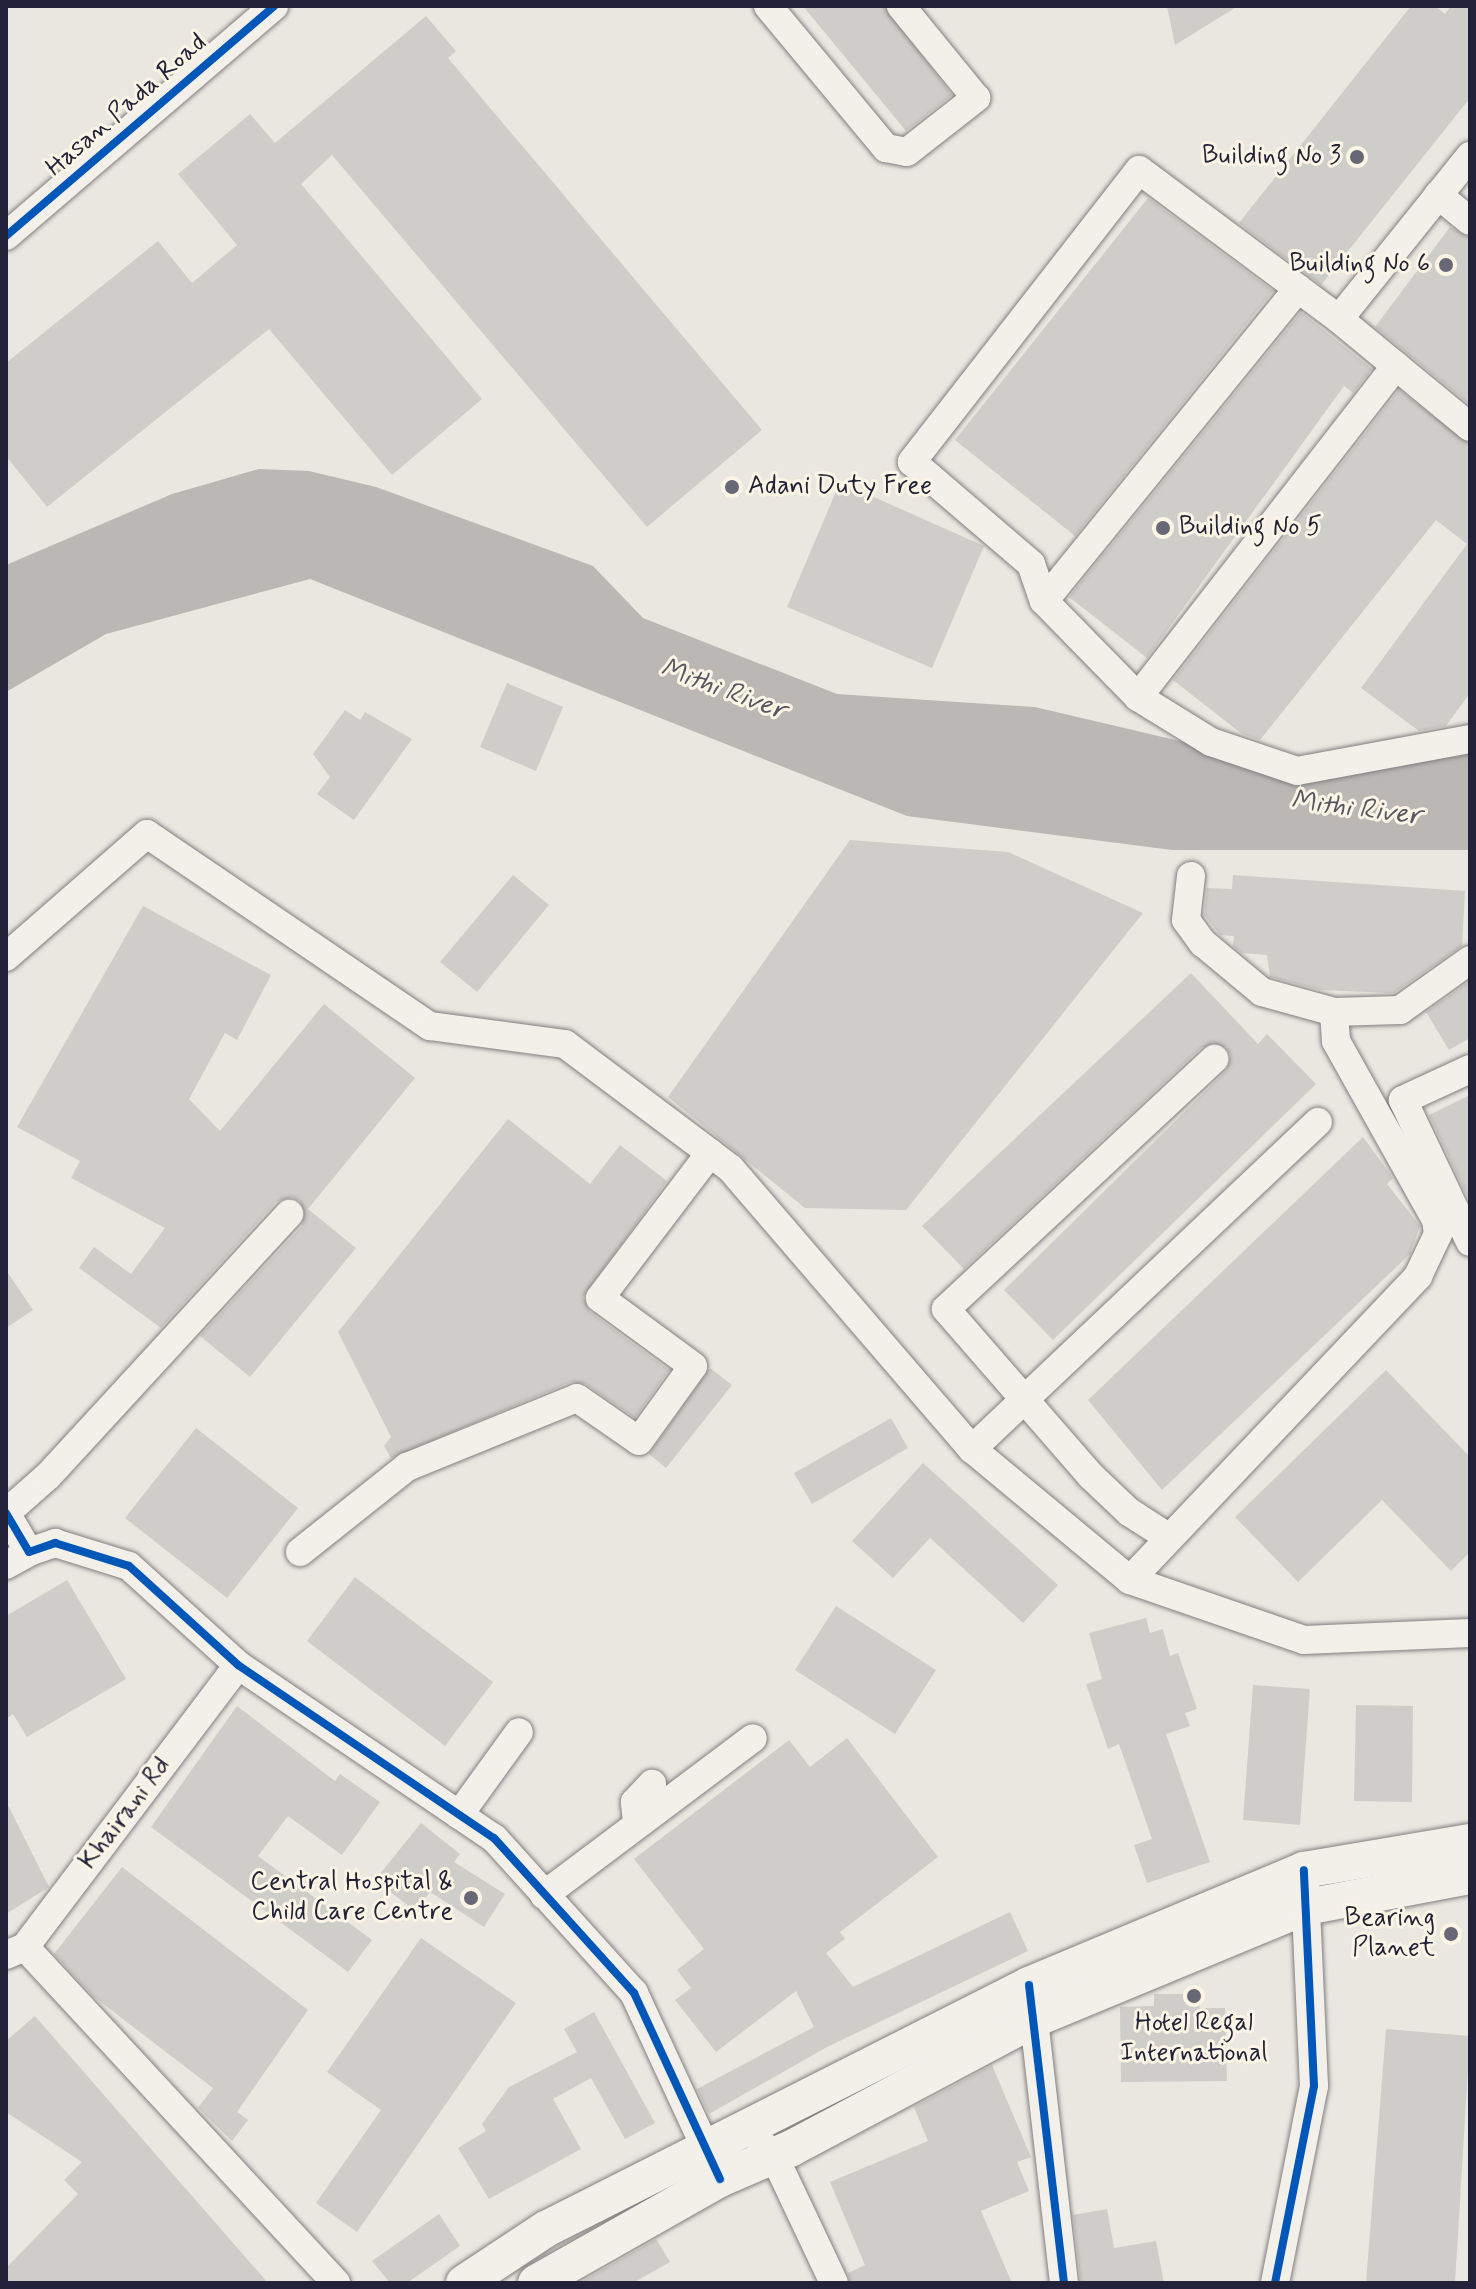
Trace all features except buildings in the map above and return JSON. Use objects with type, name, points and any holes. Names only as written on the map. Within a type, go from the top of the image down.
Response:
[{"type":"main road","points":[[536,2283],[714,2164],[747,2130],[1032,2002],[1304,1870],[1470,1842]]},
{"type":"main road","points":[[464,2283],[546,2229],[714,2164],[783,2152],[1032,2002],[1306,1907],[1470,1876]]},
{"type":"street","name":"Hasan Pada Road","points":[[6,236],[274,6]]},
{"type":"street","points":[[768,6],[886,148],[907,152],[976,98],[901,6]]},
{"type":"street","points":[[1343,314],[1470,156]]},
{"type":"street","points":[[1470,427],[1396,366],[1343,314],[1298,288],[1139,170],[912,462],[1031,564],[1044,601],[1138,697],[1211,742],[1297,771],[1470,739]]},
{"type":"street","points":[[1438,195],[1470,221]]},
{"type":"street","points":[[1044,601],[1298,288]]},
{"type":"street","points":[[1138,697],[1396,366]]},
{"type":"street","points":[[6,957],[147,834],[430,1026],[565,1044],[710,1153],[731,1169],[972,1449],[1130,1580],[1304,1640],[1470,1633]]},
{"type":"street","points":[[1191,876],[1186,920],[1203,943],[1262,992],[1334,1012],[1400,1010],[1470,960]]},
{"type":"street","points":[[1130,1580],[1168,1537],[1378,1323],[1418,1276],[1438,1234],[1436,1220],[1336,1041],[1334,1012]]},
{"type":"street","points":[[1168,1537],[1129,1512],[1091,1476],[1024,1395],[946,1309],[1214,1059]]},
{"type":"street","points":[[1470,1069],[1403,1100],[1470,1242]]},
{"type":"street","points":[[972,1449],[1024,1395],[1318,1122]]},
{"type":"street","points":[[300,1552],[407,1467],[577,1398],[639,1441],[693,1366],[600,1298],[710,1153]]},
{"type":"street","points":[[289,1214],[49,1475],[6,1513],[18,1558],[55,1543],[129,1566],[238,1665],[494,1838],[634,1993],[714,2164]]},
{"type":"street","name":"Khairani Rd","points":[[16,1951],[238,1665]]},
{"type":"street","points":[[459,1815],[519,1732]]},
{"type":"street","points":[[544,1895],[637,1822],[753,1738]]},
{"type":"street","points":[[637,1822],[635,1802],[652,1784]]},
{"type":"street","points":[[1275,2283],[1314,2086],[1304,1870]]},
{"type":"street","points":[[16,1951],[336,2283]]},
{"type":"street","points":[[1032,2002],[1064,2283]]},
{"type":"street","points":[[747,2130],[783,2152],[834,2283]]},
{"type":"water","name":"Mithi River","points":[[259,469],[309,471],[376,487],[593,566],[643,618],[837,694],[1035,707],[1328,776],[1470,746],[1470,850],[1172,850],[907,816],[310,579],[106,634],[6,692],[6,565],[172,494]]},
{"type":"cycle path","points":[[6,236],[274,6]]},
{"type":"cycle path","points":[[6,1513],[29,1552],[55,1543],[129,1566],[238,1665],[494,1838],[634,1993],[720,2179]]},
{"type":"cycle path","points":[[1275,2283],[1314,2086],[1304,1870]]},
{"type":"cycle path","points":[[1029,1985],[1064,2283]]},
{"type":"place","name":"Building No 3","points":[[1357,157]]},
{"type":"place","name":"Building No 6","points":[[1446,265]]},
{"type":"place","name":"Adani Duty Free","points":[[732,487]]},
{"type":"place","name":"Building No 5","points":[[1163,528]]},
{"type":"place","name":"Central Hospital & Child Care Centre","points":[[471,1898]]},
{"type":"place","name":"Bearing Planet","points":[[1451,1934]]},
{"type":"place","name":"Hotel Regal International","points":[[1194,1996]]}]
